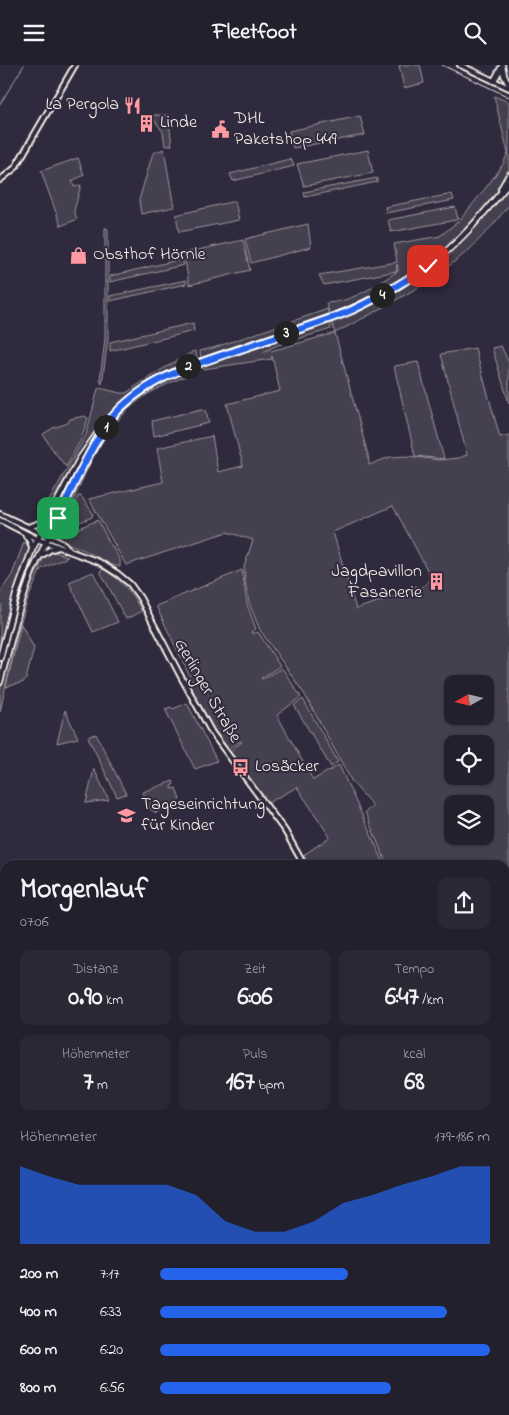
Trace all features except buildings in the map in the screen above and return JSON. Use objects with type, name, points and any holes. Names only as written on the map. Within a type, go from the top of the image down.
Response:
[{"type":"main road","points":[[0,180],[15,168],[75,65]]},
{"type":"main road","points":[[460,65],[509,87]]},
{"type":"main road","points":[[494,81],[502,65]]},
{"type":"main road","points":[[502,65],[509,87]]},
{"type":"main road","points":[[494,201],[509,175]]},
{"type":"main road","points":[[0,658],[16,595],[40,533],[90,443],[102,427],[130,400],[151,384],[166,376],[345,313],[391,290],[420,272],[442,255],[471,228],[509,183]]},
{"type":"main road","points":[[0,682],[20,605],[40,556],[82,466],[108,422]]},
{"type":"main road","name":"Gerlinger Straße","points":[[0,514],[64,544],[70,551]]},
{"type":"main road","points":[[28,527],[39,524],[49,517]]},
{"type":"main road","name":"Gerlinger Straße","points":[[0,520],[46,543],[89,558],[113,570],[124,578],[136,591],[209,728],[285,831],[301,860]]},
{"type":"main road","points":[[24,533],[30,541],[32,550]]},
{"type":"main road","points":[[40,556],[50,549],[58,547]]},
{"type":"shaded area","points":[[399,65],[420,65],[424,83],[404,88]]},
{"type":"shaded area","points":[[494,96],[509,102],[509,205],[493,225],[469,250],[433,279],[335,333],[326,303],[346,300],[373,287],[398,271],[397,264],[397,271],[324,285],[319,275],[397,262],[394,244],[440,236],[460,220],[488,185],[503,164],[508,153]]},
{"type":"shaded area","points":[[154,115],[168,115],[172,145],[165,146],[163,132],[152,117]]},
{"type":"shaded area","points":[[360,116],[365,135],[293,148],[289,131]]},
{"type":"shaded area","points":[[164,149],[174,207],[141,214],[139,200],[153,153]]},
{"type":"shaded area","points":[[368,150],[373,173],[304,186],[297,164]]},
{"type":"shaded area","points":[[78,158],[84,175],[72,181],[74,187],[81,185],[74,211],[77,219],[61,226],[41,171]]},
{"type":"shaded area","points":[[290,159],[294,166],[233,181],[230,174]]},
{"type":"shaded area","points":[[377,178],[377,182],[305,197],[304,192]]},
{"type":"shaded area","points":[[452,194],[454,200],[386,213],[385,207]]},
{"type":"shaded area","points":[[235,201],[239,220],[179,232],[176,215]]},
{"type":"shaded area","points":[[455,207],[458,219],[456,220],[391,232],[388,220]]},
{"type":"shaded area","points":[[308,224],[311,247],[251,263],[245,239]]},
{"type":"shaded area","points":[[105,228],[108,230],[108,338],[102,384],[100,380],[105,339]]},
{"type":"shaded area","points":[[243,240],[250,270],[189,285],[184,253]]},
{"type":"shaded area","points":[[182,259],[184,265],[110,282],[110,276]]},
{"type":"shaded area","points":[[186,280],[186,284],[110,301],[110,296]]},
{"type":"shaded area","points":[[328,309],[328,315],[201,359],[200,351]]},
{"type":"shaded area","points":[[193,323],[194,331],[110,351],[110,342]]},
{"type":"shaded area","points":[[330,323],[331,329],[278,345],[263,352],[335,333],[368,455],[369,465],[390,457],[408,456],[439,460],[467,455],[441,354],[475,348],[500,437],[509,435],[509,860],[385,860],[365,812],[373,806],[352,782],[305,695],[260,630],[249,603],[245,580],[244,567],[253,540],[227,532],[126,565],[89,499],[163,482],[157,448],[212,436],[218,472],[243,466],[227,404],[280,391],[272,356],[272,359],[203,369],[201,366]],"holes":[[[393,506],[430,575],[428,582],[418,589],[417,586],[404,590],[404,593],[356,609],[333,532]]]},
{"type":"shaded area","points":[[501,346],[509,363],[509,403],[492,348]]},
{"type":"shaded area","points":[[194,351],[198,360],[151,381],[112,413],[93,435],[64,480],[43,519],[38,523],[86,435],[98,389],[126,393]]},
{"type":"shaded area","points":[[418,362],[444,459],[415,456],[394,366]]},
{"type":"shaded area","points":[[196,367],[198,371],[148,394],[121,417],[93,457],[72,504],[74,505],[78,496],[81,496],[93,513],[92,517],[66,528],[67,533],[98,520],[120,560],[120,567],[62,540],[57,535],[57,528],[82,471],[103,435],[130,404],[147,391]]},
{"type":"shaded area","points":[[202,409],[206,410],[209,423],[154,436],[152,421]]},
{"type":"shaded area","points":[[84,416],[88,418],[81,439],[66,467],[43,434],[68,423],[70,419]]},
{"type":"shaded area","points":[[24,542],[30,545],[30,549],[12,602],[0,652],[0,612],[2,606],[0,603],[0,592],[12,575]]},
{"type":"shaded area","points":[[53,550],[68,557],[41,569],[28,599],[17,634],[0,712],[0,692],[16,628],[28,590],[45,556]]},
{"type":"shaded area","points":[[103,569],[126,587],[142,611],[126,619],[100,571]]},
{"type":"shaded area","points":[[242,570],[247,604],[256,629],[251,632],[252,634],[258,632],[280,666],[261,678],[282,668],[301,697],[277,715],[313,780],[339,765],[383,860],[306,860],[305,854],[330,837],[297,787],[268,803],[230,753],[242,742],[226,749],[200,713],[186,687],[193,683],[156,606]]},
{"type":"shaded area","points":[[93,572],[118,622],[93,632],[69,582]]},
{"type":"shaded area","points":[[21,624],[34,648],[24,682],[6,687]]},
{"type":"shaded area","points":[[303,699],[338,762],[331,767],[294,705]]},
{"type":"shaded area","points":[[187,703],[217,761],[195,769],[165,709],[171,707],[173,709]]},
{"type":"shaded area","points":[[65,710],[78,738],[57,743]]},
{"type":"shaded area","points":[[96,734],[126,794],[117,797],[88,737]]},
{"type":"shaded area","points":[[94,769],[109,800],[86,803]]},
{"type":"shaded area","points":[[173,781],[172,789],[176,788],[180,800],[156,813],[150,809],[143,792]]},
{"type":"waterway","points":[[0,104],[24,65]]},
{"type":"tram line","points":[[442,65],[509,97]]},
{"type":"place","name":"La Pergola","points":[[133,105]]},
{"type":"place","name":"Linde","points":[[146,123]]},
{"type":"place","name":"DHL Paketshop 449","points":[[220,129]]},
{"type":"place","name":"Obsthof Hörnle","points":[[79,255]]},
{"type":"place","name":"Jagdpavillon Fasanerie","points":[[436,582]]},
{"type":"place","name":"Losäcker","points":[[241,767]]},
{"type":"place","name":"Tageseinrichtung für Kinder","points":[[127,815]]},
{"type":"route","points":[[58,518],[82,466],[108,422],[130,400],[151,384],[190,366],[345,313],[397,287],[428,266]]}]
